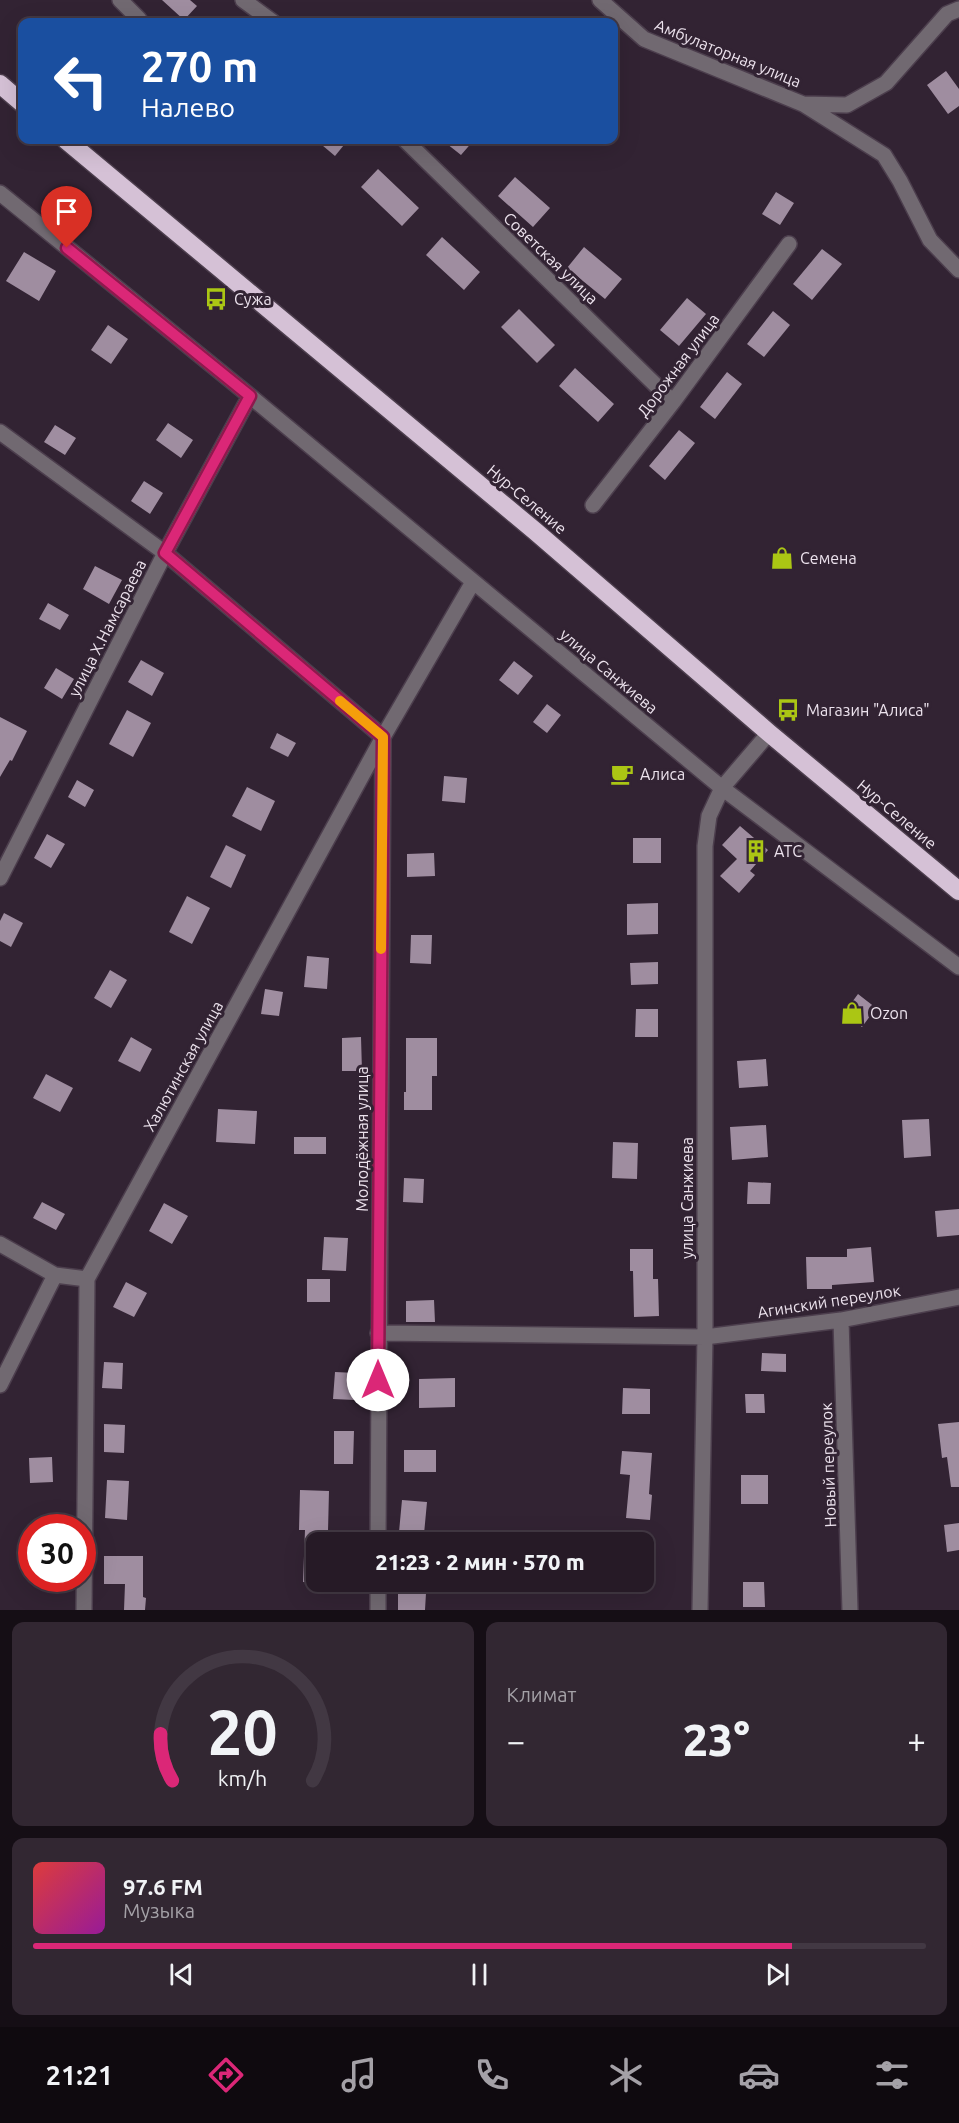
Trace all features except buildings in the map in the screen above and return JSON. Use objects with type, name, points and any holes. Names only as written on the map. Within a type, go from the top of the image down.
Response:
[{"type":"highway","points":[[0,84],[18,100]]},
{"type":"highway","name":"Нур-Селение","points":[[71,144],[535,531],[770,733],[959,891]]},
{"type":"street","points":[[120,0],[138,18]]},
{"type":"street","points":[[243,0],[268,18]]},
{"type":"street","name":"Амбулаторная улица","points":[[600,0],[644,39],[803,104],[847,105],[886,83],[947,14],[959,9]]},
{"type":"street","points":[[803,104],[884,155],[930,240],[959,270]]},
{"type":"street","name":"Советская улица","points":[[409,144],[673,402]]},
{"type":"street","name":"улица Санжиева","points":[[0,193],[250,396],[722,788],[959,967]]},
{"type":"street","name":"Дорожная улица","points":[[593,505],[673,402],[789,244]]},
{"type":"street","name":"улица Х.Намсараева","points":[[0,878],[165,553],[250,396]]},
{"type":"street","points":[[0,432],[165,553],[383,737]]},
{"type":"street","name":"Халютинская улица","points":[[84,1610],[87,1279],[383,737],[473,582]]},
{"type":"street","name":"улица Санжиева","points":[[700,1610],[705,1337],[705,846],[709,816],[722,788],[770,733]]},
{"type":"street","name":"Молодёжная улица","points":[[378,1532],[383,737]]},
{"type":"street","points":[[0,1244],[55,1275],[87,1279]]},
{"type":"street","points":[[0,1385],[55,1275]]},
{"type":"street","name":"Агинский переулок","points":[[378,1334],[705,1337],[841,1320],[959,1298]]},
{"type":"street","name":"Новый переулок","points":[[841,1320],[850,1610]]},
{"type":"street","points":[[378,1592],[378,1610]]},
{"type":"slow traffic","points":[[340,701],[383,737],[381,949]]},
{"type":"place","name":"Сужа","points":[[216,299]]},
{"type":"place","name":"Семена","points":[[782,558]]},
{"type":"place","name":"Магазин \"Алиса\"","points":[[788,710]]},
{"type":"place","name":"Алиса","points":[[622,774]]},
{"type":"place","name":"АТС","points":[[756,851]]},
{"type":"place","name":"Ozon","points":[[852,1013]]},
{"type":"route","points":[[67,248],[250,396],[165,553],[383,737],[378,1380]]}]
